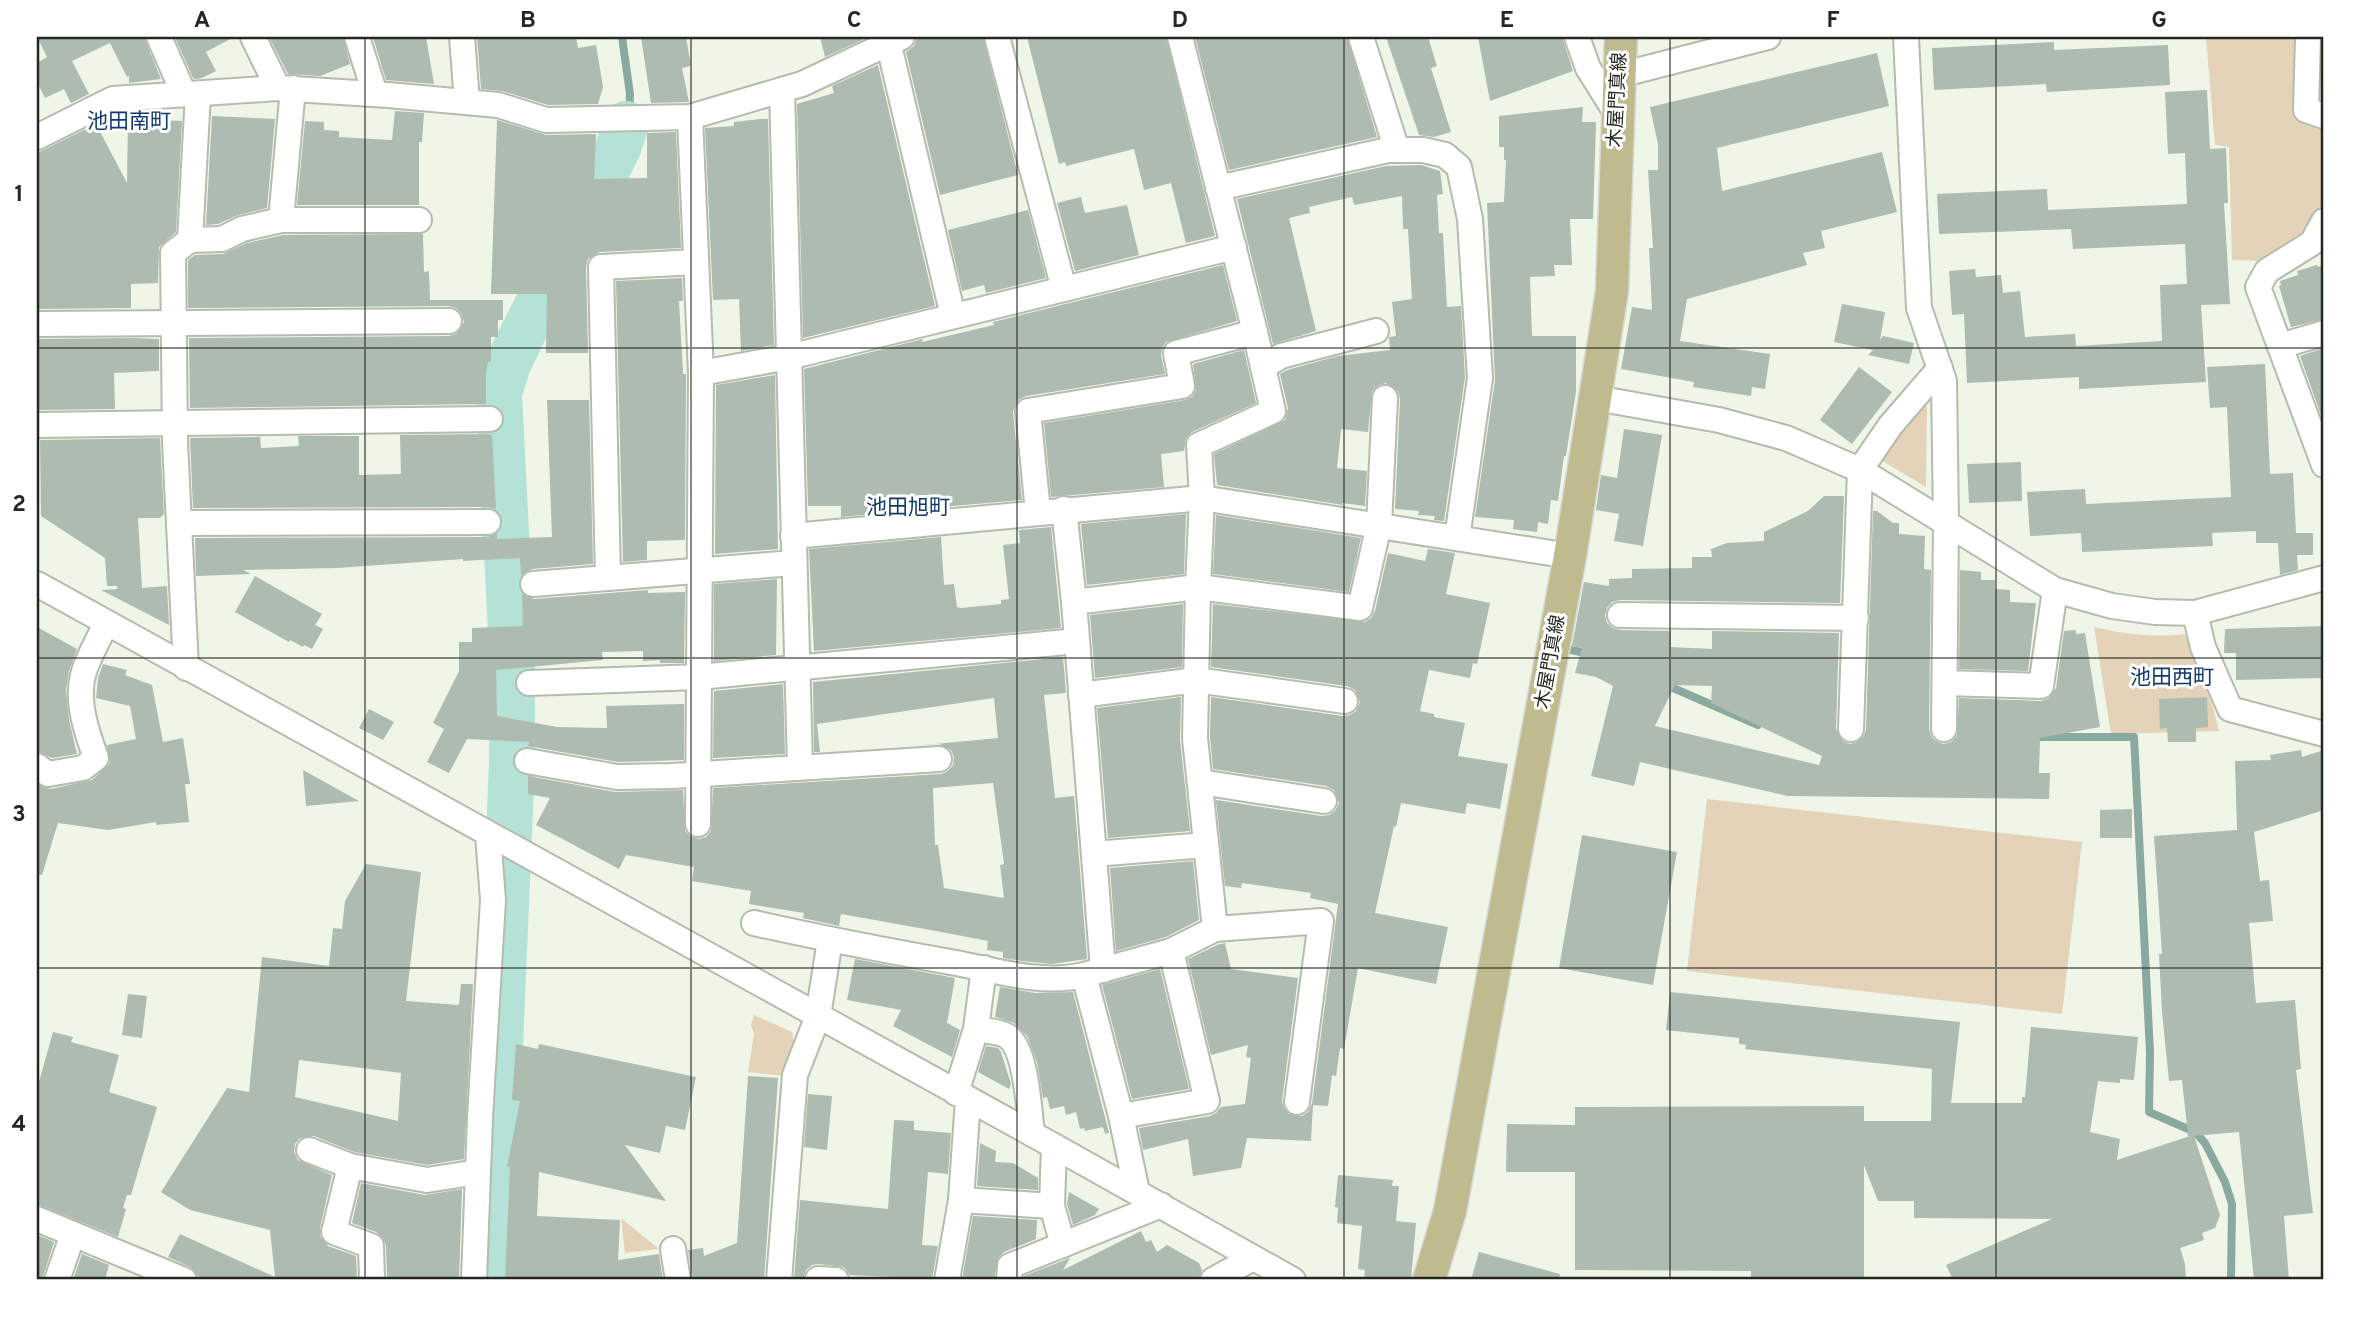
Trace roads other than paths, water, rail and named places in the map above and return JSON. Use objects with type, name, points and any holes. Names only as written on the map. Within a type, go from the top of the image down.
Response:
[{"type":"main road","name":"木屋門真線","points":[[1429,1280],[1450,1211],[1570,556],[1596,398],[1612,291],[1621,37]]},
{"type":"street","points":[[159,37],[191,94],[190,240]]},
{"type":"street","points":[[253,37],[286,88],[281,220]]},
{"type":"street","points":[[357,37],[375,94]]},
{"type":"street","points":[[462,37],[467,102]]},
{"type":"street","points":[[997,37],[1064,289]]},
{"type":"street","points":[[1180,37],[1273,411],[1199,445],[1202,498],[1195,738],[1215,929]]},
{"type":"street","points":[[1361,37],[1397,150]]},
{"type":"street","points":[[1577,37],[1588,68],[1618,116]]},
{"type":"street","points":[[1620,75],[1768,37]]},
{"type":"street","points":[[1906,37],[1919,308],[1944,381],[1944,729]]},
{"type":"street","points":[[2308,37],[2306,110],[2324,116]]},
{"type":"street","points":[[37,137],[113,99],[286,88],[498,105],[546,120],[690,117],[802,84],[893,39],[953,316]]},
{"type":"street","points":[[782,90],[800,767]]},
{"type":"street","points":[[690,117],[701,373],[698,824]]},
{"type":"street","points":[[1218,188],[1388,150],[1423,150],[1445,155],[1459,167],[1470,219],[1480,378],[1457,538]]},
{"type":"street","points":[[186,668],[175,423],[173,253],[190,240],[222,239],[242,229],[281,220],[419,220]]},
{"type":"street","points":[[2323,456],[2258,287],[2267,271],[2312,243],[2324,221]]},
{"type":"street","points":[[701,373],[789,357],[1234,247]]},
{"type":"street","points":[[608,578],[601,267],[696,262]]},
{"type":"street","points":[[37,324],[449,321]]},
{"type":"street","points":[[1263,367],[1281,356],[1376,331]]},
{"type":"street","points":[[1038,512],[1028,411],[1182,386],[1177,353],[1255,332]]},
{"type":"street","points":[[2280,345],[2324,333]]},
{"type":"street","points":[[1851,729],[1860,470],[1890,426],[1940,368]]},
{"type":"street","points":[[1074,602],[1198,587],[1360,608],[1380,525],[1385,398]]},
{"type":"street","points":[[1596,398],[1719,420],[1786,438],[1860,470],[2055,590],[2112,606],[2155,612],[2195,613],[2324,578]]},
{"type":"street","points":[[37,425],[490,419]]},
{"type":"street","points":[[793,536],[1202,498],[1570,556]]},
{"type":"street","points":[[1064,509],[1094,854],[1093,972],[1137,1192]]},
{"type":"street","points":[[180,523],[488,522]]},
{"type":"street","points":[[533,584],[794,564]]},
{"type":"street","points":[[37,584],[1293,1280]]},
{"type":"street","points":[[1946,683],[2041,685],[2055,590]]},
{"type":"street","points":[[2195,613],[2203,648],[2230,709],[2324,734]]},
{"type":"street","points":[[1620,615],[1856,618]]},
{"type":"street","points":[[37,766],[48,774],[83,768],[96,758],[80,697],[83,674],[106,623]]},
{"type":"street","points":[[529,683],[699,677],[1077,641]]},
{"type":"street","points":[[1081,695],[1196,680],[1345,701]]},
{"type":"street","points":[[527,761],[617,777],[939,759]]},
{"type":"street","points":[[1200,782],[1324,801]]},
{"type":"street","points":[[474,1280],[493,900],[491,836]]},
{"type":"street","points":[[1094,854],[1206,845]]},
{"type":"street","points":[[754,923],[830,940],[1033,977],[1075,977],[1171,951],[1215,929],[1321,920],[1297,1102]]},
{"type":"street","points":[[779,1280],[795,1076],[818,1016],[830,940]]},
{"type":"street","points":[[1121,1116],[1207,1101],[1171,951]]},
{"type":"street","points":[[947,1280],[961,1200],[962,1096],[976,1029],[984,968]]},
{"type":"street","points":[[976,1029],[1006,1034],[1017,1044],[1023,1065],[1032,1134]]},
{"type":"street","points":[[1054,1146],[1052,1206],[1063,1245]]},
{"type":"street","points":[[309,1150],[351,1166],[427,1180],[478,1172]]},
{"type":"street","points":[[351,1166],[334,1232],[371,1246],[372,1280]]},
{"type":"street","points":[[961,1200],[1052,1206]]},
{"type":"street","points":[[1009,1280],[1010,1266],[1161,1205]]},
{"type":"street","points":[[37,1219],[184,1280]]},
{"type":"street","points":[[57,1280],[73,1234]]},
{"type":"street","points":[[673,1250],[678,1280]]},
{"type":"street","points":[[1213,1280],[1253,1258]]},
{"type":"waterway","points":[[622,37],[630,94],[629,113]]},
{"type":"waterway","points":[[490,1280],[512,763],[512,652],[499,393],[508,364],[618,148],[626,124]]},
{"type":"waterway","points":[[1566,649],[1591,654]]},
{"type":"waterway","points":[[1664,684],[1758,725]]},
{"type":"waterway","points":[[2036,737],[2134,737],[2150,1052],[2149,1112],[2195,1132],[2205,1143],[2225,1182],[2232,1204],[2231,1280]]},
{"type":"district","name":"池田南町","points":[[129,122]]},
{"type":"district","name":"池田旭町","points":[[908,508]]},
{"type":"district","name":"池田西町","points":[[2172,678]]}]
